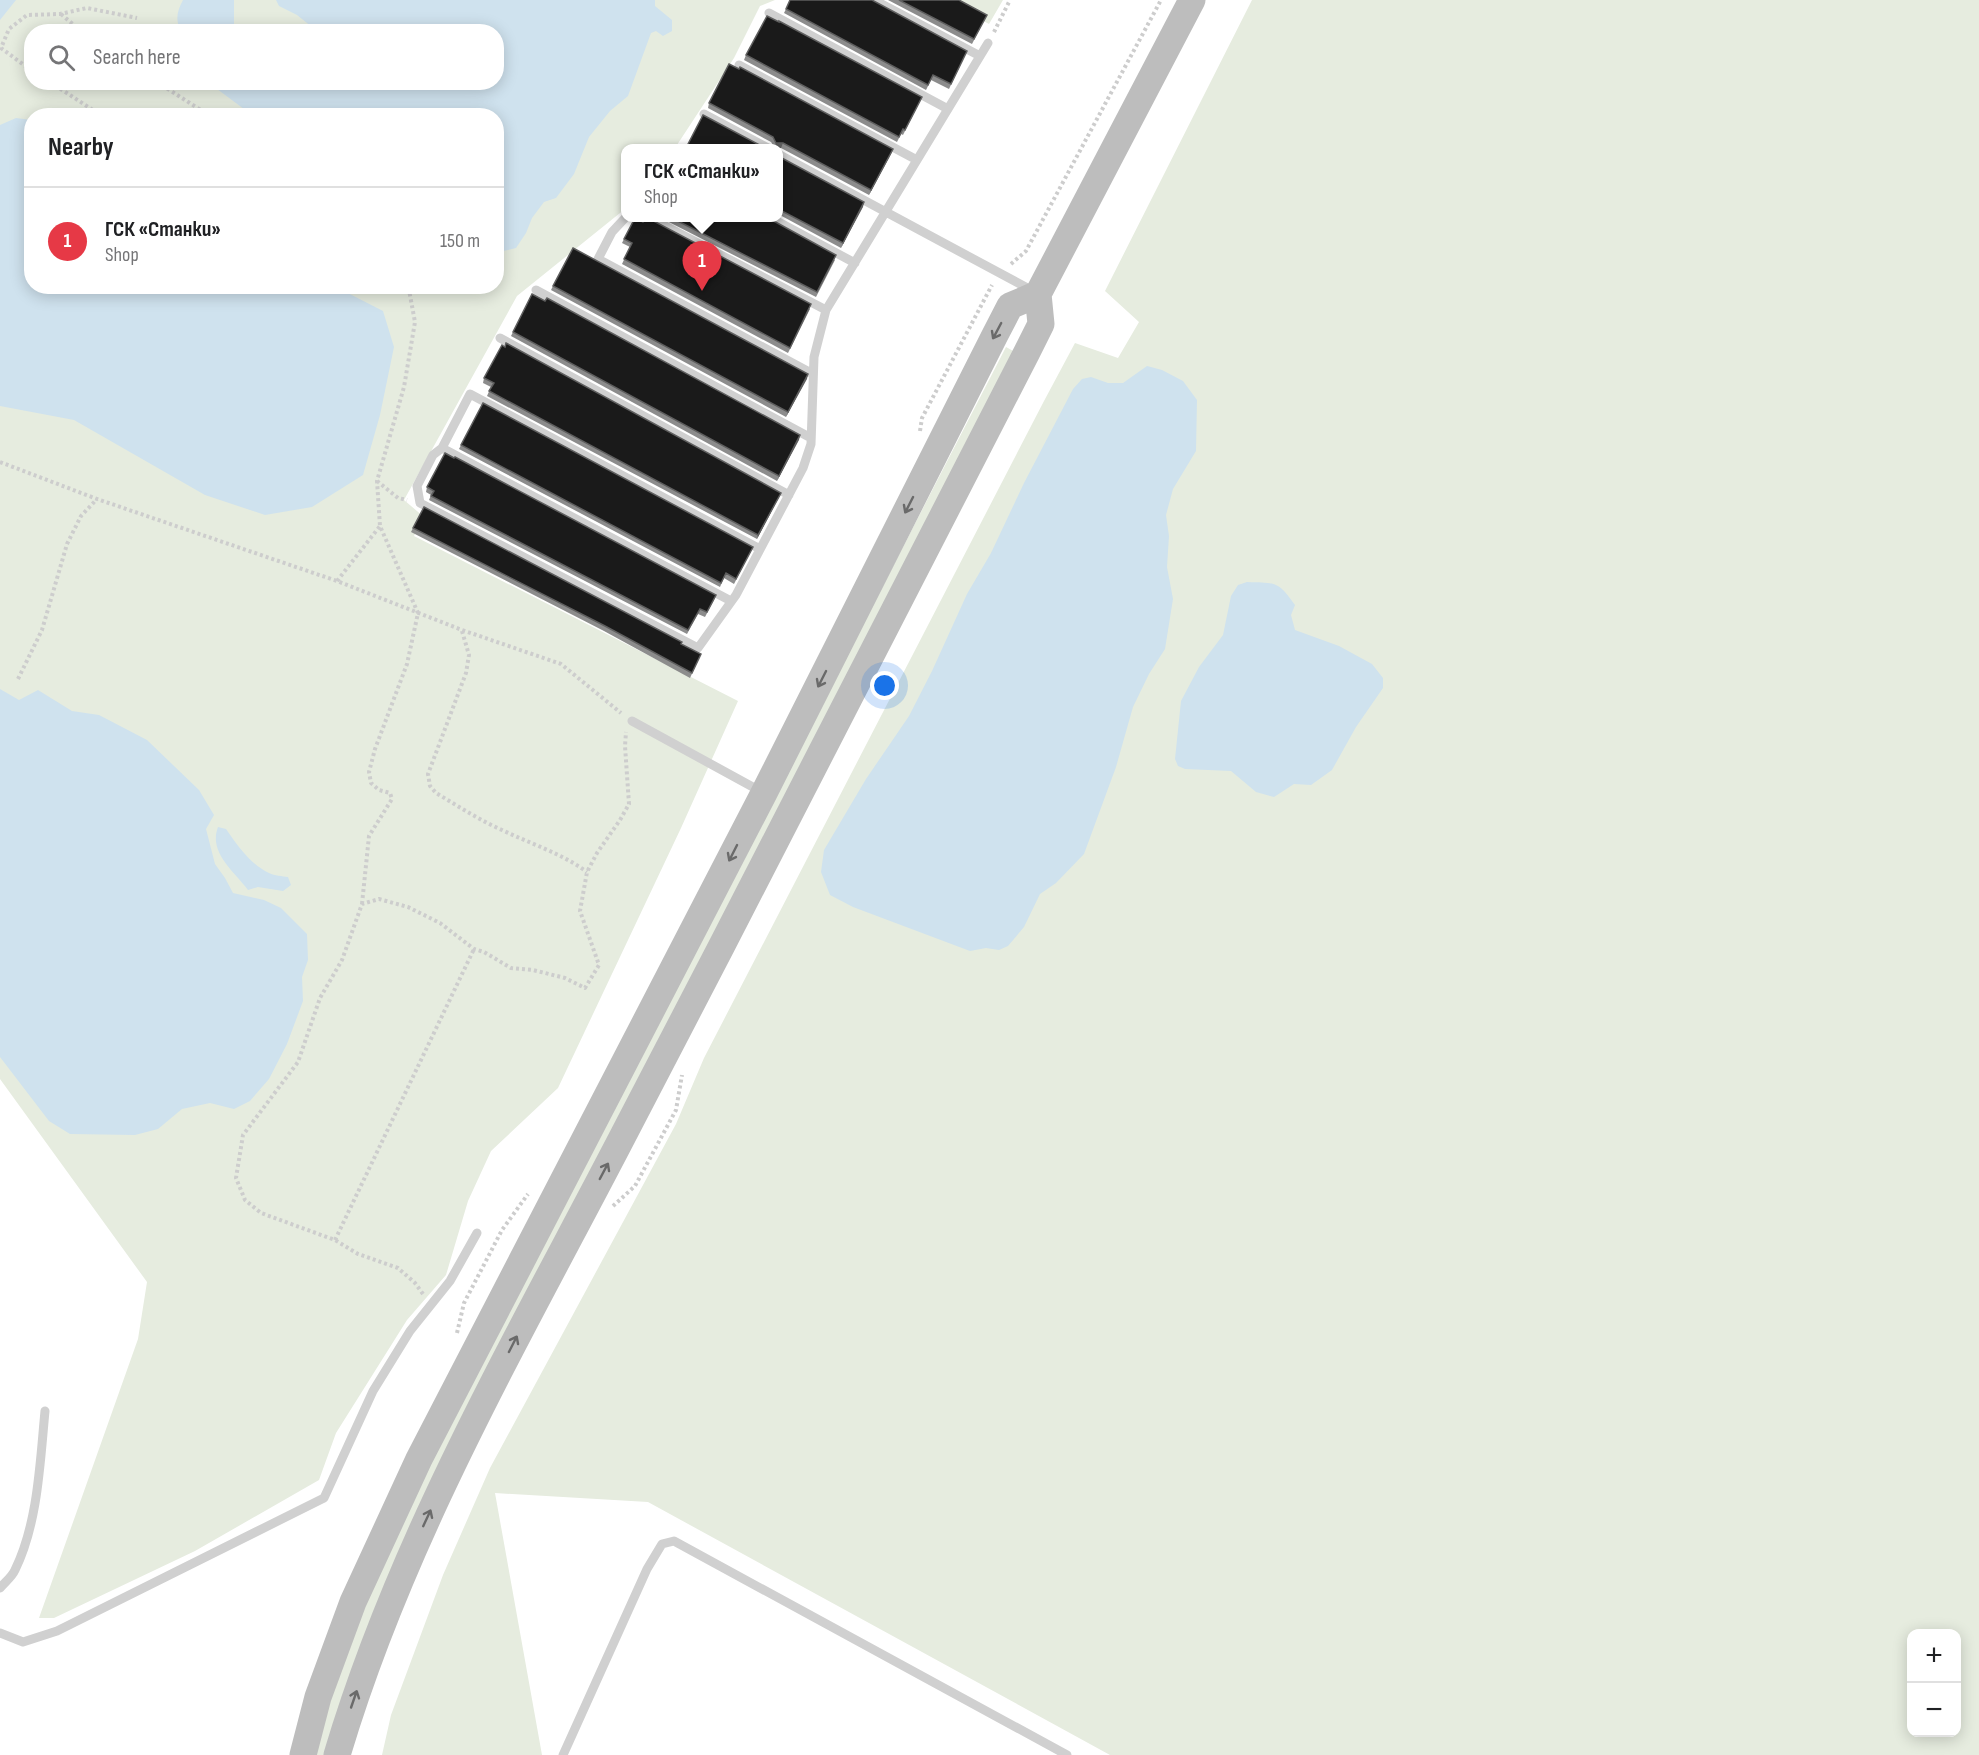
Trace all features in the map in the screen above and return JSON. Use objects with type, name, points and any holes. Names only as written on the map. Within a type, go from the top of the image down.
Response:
[{"type":"street","points":[[337,1755],[377,1634],[409,1557],[465,1436],[627,1130],[1027,352],[1041,324],[1038,294],[1192,0]]},
{"type":"street","points":[[303,1755],[318,1697],[353,1602],[419,1459],[764,793],[1010,306],[1038,294]]},
{"type":"lane","points":[[874,0],[980,56]]},
{"type":"lane","points":[[769,13],[948,109]]},
{"type":"lane","points":[[760,549],[470,394],[442,448],[433,455],[417,486],[420,503],[698,648],[736,595],[803,468],[811,444],[814,357],[826,310],[988,43]]},
{"type":"lane","points":[[739,64],[917,160]]},
{"type":"lane","points":[[704,114],[760,144]]},
{"type":"lane","points":[[783,157],[1038,294]]},
{"type":"lane","points":[[621,222],[612,232],[598,259],[813,374]]},
{"type":"lane","points":[[658,222],[826,310]]},
{"type":"lane","points":[[778,222],[855,263]]},
{"type":"lane","points":[[536,290],[811,438]]},
{"type":"lane","points":[[500,338],[789,495]]},
{"type":"lane","points":[[442,448],[731,601]]},
{"type":"lane","points":[[632,721],[764,793]]},
{"type":"lane","points":[[0,1633],[23,1642],[57,1631],[324,1498],[373,1391],[410,1331],[450,1281],[477,1233]]},
{"type":"lane","points":[[0,1588],[14,1572],[31,1524],[45,1411]]},
{"type":"lane","points":[[563,1755],[647,1569],[662,1544],[674,1541],[1067,1755]]},
{"type":"path","points":[[988,43],[1010,0]]},
{"type":"path","points":[[24,65],[1,48],[9,29],[27,15],[60,14],[87,8],[137,18]]},
{"type":"path","points":[[60,14],[72,24]]},
{"type":"path","points":[[62,90],[90,108]]},
{"type":"path","points":[[169,90],[198,108]]},
{"type":"path","points":[[410,294],[415,322],[404,387],[377,482],[380,526],[418,613],[407,664],[375,749],[369,772],[371,783],[379,790],[390,793],[392,799],[369,836],[362,904],[342,960],[320,998],[298,1062],[243,1135],[236,1178],[245,1200],[261,1214],[335,1240],[358,1254],[398,1268],[415,1283],[431,1304]]},
{"type":"path","points":[[0,462],[97,499],[337,581],[462,630],[561,664],[632,721],[626,732],[625,746],[629,804],[587,872],[580,911],[599,964],[585,988],[565,978],[533,970],[511,968],[484,952],[474,950],[440,923],[408,907],[379,899],[362,904]]},
{"type":"path","points":[[377,482],[398,498],[420,503]]},
{"type":"path","points":[[18,679],[42,630],[67,544],[81,516],[97,499]]},
{"type":"path","points":[[337,581],[380,526]]},
{"type":"path","points":[[462,630],[469,654],[466,673],[429,774],[430,786],[436,793],[501,830],[556,853],[587,872]]},
{"type":"path","points":[[335,1240],[474,950]]},
{"type":"path","points":[[610,1209],[635,1186],[676,1110],[682,1074]]},
{"type":"shaded area","points":[[0,0],[775,0],[760,6],[734,58],[678,144],[621,144],[621,212],[517,296],[404,500],[424,517],[414,536],[738,701],[681,828],[558,1088],[491,1151],[468,1201],[446,1275],[407,1320],[336,1433],[319,1480],[195,1551],[54,1618],[39,1618],[138,1339],[147,1282],[0,1079]]},
{"type":"shaded area","points":[[945,0],[1003,0],[989,24]]},
{"type":"shaded area","points":[[1252,0],[1979,0],[1979,1755],[1110,1755],[648,1502],[495,1493],[542,1755],[382,1755],[391,1715],[443,1575],[490,1468],[676,1124],[704,1058],[1044,401],[1075,343],[1118,358],[1139,322],[1105,291]]},
{"type":"shaded area","points":[[1006,347],[1015,352],[754,859],[326,1755],[313,1755],[347,1648],[393,1537]]},
{"type":"water","points":[[0,0],[16,0],[0,20]]},
{"type":"water","points":[[183,0],[234,0],[234,24],[178,24],[179,8]]},
{"type":"water","points":[[276,0],[655,0],[655,6],[672,20],[672,31],[663,36],[656,31],[651,33],[628,96],[610,111],[589,137],[574,174],[556,198],[544,202],[532,218],[516,248],[504,251],[504,108],[243,108],[218,90],[504,90],[504,24],[308,24],[279,6]]},
{"type":"water","points":[[16,118],[24,119],[24,294],[350,294],[383,311],[394,347],[380,415],[363,475],[312,507],[265,515],[205,495],[74,420],[0,406],[0,125]]},
{"type":"water","points":[[1147,366],[1162,370],[1183,381],[1197,400],[1196,451],[1173,489],[1166,515],[1169,536],[1167,567],[1173,599],[1165,649],[1149,674],[1133,707],[1116,767],[1084,854],[1056,883],[1040,894],[1024,927],[1008,946],[999,950],[986,948],[970,951],[853,907],[830,895],[821,872],[824,850],[866,779],[909,716],[967,594],[991,553],[1073,389],[1082,379],[1091,377],[1108,383],[1123,383]]},
{"type":"water","points":[[1247,582],[1270,583],[1280,587],[1295,605],[1291,615],[1295,630],[1339,646],[1372,664],[1383,678],[1383,688],[1356,727],[1332,770],[1311,785],[1294,784],[1274,797],[1256,792],[1231,771],[1185,769],[1178,766],[1175,759],[1181,701],[1199,667],[1223,635],[1231,596],[1238,585]]},
{"type":"water","points":[[0,689],[19,700],[38,690],[72,711],[99,715],[147,740],[199,790],[214,815],[206,829],[215,864],[233,893],[264,900],[281,908],[307,934],[308,960],[302,977],[303,1001],[287,1044],[269,1079],[250,1101],[234,1109],[210,1103],[182,1109],[158,1129],[135,1135],[70,1134],[49,1121],[0,1057]]},
{"type":"water","points":[[218,827],[226,829],[256,865],[271,874],[288,877],[291,885],[283,891],[258,887],[248,890],[220,854],[216,836]]},
{"type":"building","points":[[790,0],[872,0],[967,51],[951,84],[933,75],[928,85],[786,9]]},
{"type":"building","points":[[899,0],[959,0],[987,15],[974,39]]},
{"type":"building","points":[[767,16],[922,97],[899,137],[746,55]]},
{"type":"building","points":[[729,64],[739,69],[740,67],[893,149],[871,190],[783,143],[776,143],[773,137],[709,103]]},
{"type":"building","points":[[703,115],[757,144],[688,144]]},
{"type":"building","points":[[783,159],[864,202],[843,243],[783,212]]},
{"type":"building","points":[[633,222],[656,222],[811,304],[790,348],[624,259],[632,243],[624,239]]},
{"type":"building","points":[[680,222],[775,222],[836,255],[817,292]]},
{"type":"building","points":[[573,248],[808,374],[788,412],[553,286]]},
{"type":"building","points":[[532,294],[545,301],[547,298],[800,435],[779,476],[513,332]]},
{"type":"building","points":[[506,343],[781,493],[758,535],[489,391],[494,383],[484,378],[502,345],[505,347]]},
{"type":"building","points":[[483,403],[753,547],[736,579],[726,573],[721,583],[461,445]]},
{"type":"building","points":[[445,453],[716,595],[707,612],[700,609],[688,630],[431,496],[434,491],[427,487]]},
{"type":"building","points":[[424,507],[682,642],[681,644],[701,654],[692,673],[413,528]]},
{"type":"place","name":"ГСК «Станки»","points":[[702,291]]}]
